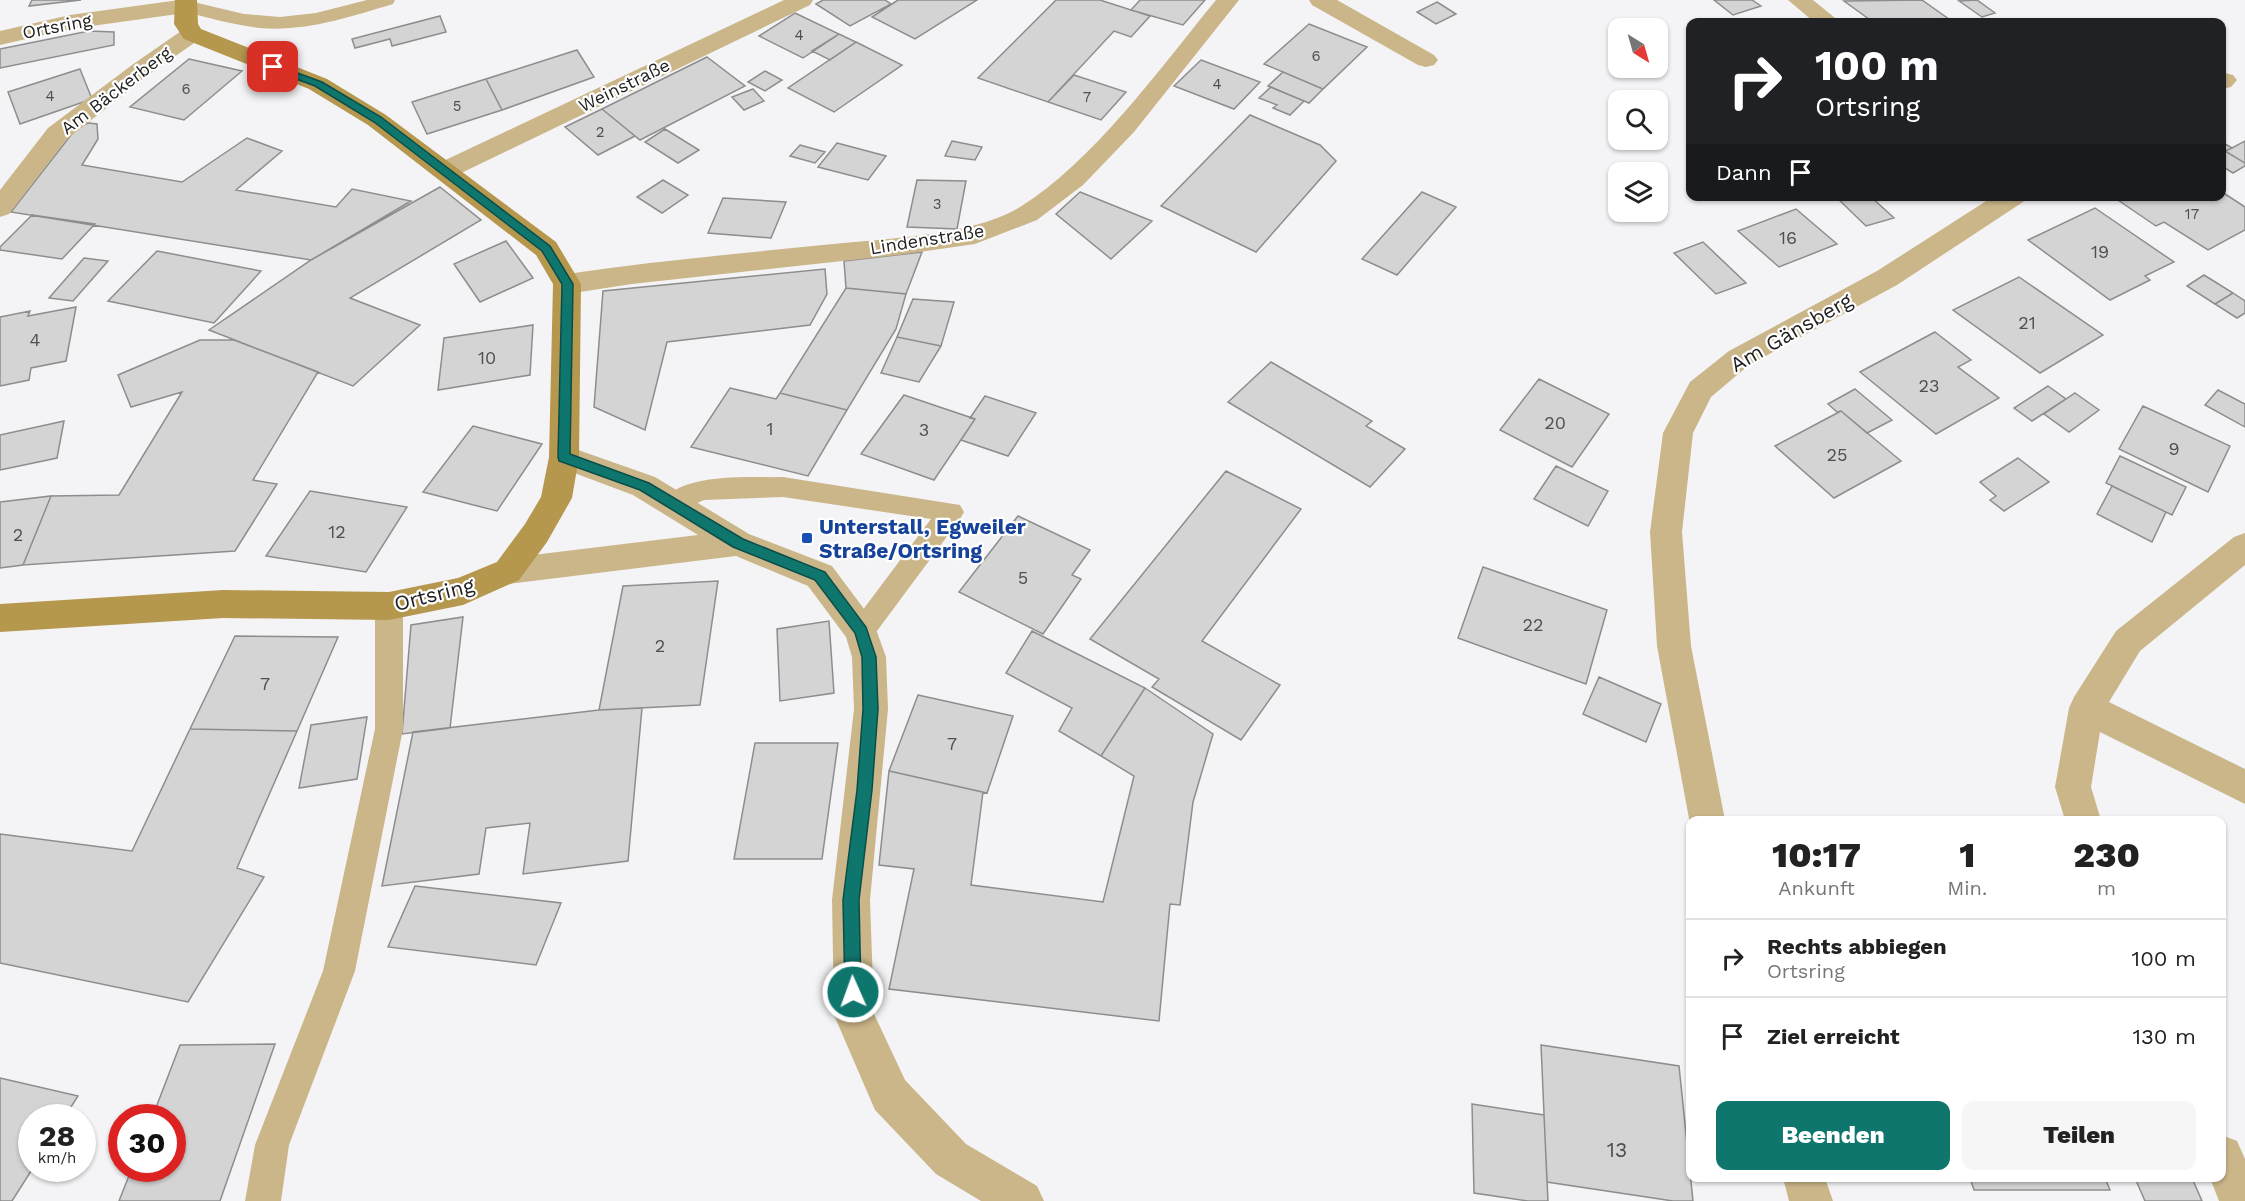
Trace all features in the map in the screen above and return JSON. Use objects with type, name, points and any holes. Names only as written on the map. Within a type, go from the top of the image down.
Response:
[{"type":"street","name":"Weinstraße","points":[[446,170],[802,0]]},
{"type":"street","name":"Lindenstraße","points":[[567,284],[632,274],[898,246],[975,235],[1028,214],[1074,179],[1125,126],[1228,0]]},
{"type":"street","points":[[1320,0],[1425,60]]},
{"type":"street","points":[[1799,0],[1823,18]]},
{"type":"street","points":[[186,3],[186,24],[192,34],[318,84],[377,120],[446,170],[546,249],[567,284]]},
{"type":"street","name":"Ortsring","points":[[0,38],[69,22],[186,3]]},
{"type":"street","name":"Am Bäckerberg","points":[[0,208],[57,134],[140,70],[192,34]]},
{"type":"street","name":"Am Gänsberg","points":[[1706,816],[1674,646],[1666,532],[1678,433],[1700,390],[1739,358],[1887,278],[2006,201]]},
{"type":"street","name":"Ortsring","points":[[0,618],[203,604],[388,606],[463,591],[508,571],[536,533],[556,498],[564,457],[567,284]]},
{"type":"street","points":[[564,457],[644,486],[738,543],[820,576],[861,631],[869,657],[871,709],[851,900],[854,1015],[890,1095],[951,1159],[1022,1201]]},
{"type":"street","points":[[508,571],[738,543]]},
{"type":"street","points":[[2082,816],[2073,787],[2086,708],[2128,641],[2245,546]]},
{"type":"street","points":[[2086,708],[2245,787]]},
{"type":"street","points":[[2226,1165],[2241,1201]]},
{"type":"street","points":[[1805,1182],[1811,1201]]},
{"type":"lane","points":[[186,3],[245,20],[285,23],[335,16],[386,0]]},
{"type":"lane","points":[[675,503],[700,490],[783,487],[951,512],[861,631]]},
{"type":"lane","points":[[263,1201],[272,1145],[339,971],[389,729],[388,606]]},
{"type":"building","points":[[32,0],[81,0],[29,6]]},
{"type":"building","points":[[823,0],[885,0],[891,4],[850,26],[816,4]]},
{"type":"building","points":[[898,0],[977,0],[915,39],[872,17]]},
{"type":"building","points":[[1056,0],[1100,0],[1150,16],[1131,37],[1114,31],[1048,102],[978,78]]},
{"type":"building","points":[[1140,0],[1205,0],[1183,25],[1131,10]]},
{"type":"building","points":[[1714,0],[1752,0],[1761,6],[1733,15]]},
{"type":"building","points":[[1922,0],[1947,18],[1867,18],[1844,1]]},
{"type":"building","points":[[1977,0],[1995,13],[1982,17],[1959,1]]},
{"type":"building","points":[[1437,2],[1456,14],[1436,24],[1417,12]]},
{"type":"building","points":[[795,13],[839,34],[803,58],[759,36]]},
{"type":"building","points":[[440,16],[446,32],[392,46],[390,39],[355,48],[352,39]]},
{"type":"building","points":[[1309,24],[1367,47],[1323,89],[1264,64]]},
{"type":"building","points":[[89,31],[114,32],[114,45],[0,68],[0,49]]},
{"type":"building","points":[[839,34],[856,42],[830,60],[812,51]]},
{"type":"building","points":[[856,42],[902,65],[834,112],[788,88]]},
{"type":"building","points":[[577,50],[594,77],[502,110],[486,79]]},
{"type":"building","points":[[707,57],[745,86],[640,140],[602,109]]},
{"type":"building","points":[[189,59],[242,71],[184,120],[130,107]]},
{"type":"building","points":[[1201,60],[1260,82],[1234,109],[1174,86]]},
{"type":"building","points":[[80,69],[92,99],[20,124],[8,92]]},
{"type":"building","points":[[765,71],[782,80],[765,91],[748,82]]},
{"type":"building","points":[[1283,72],[1323,89],[1309,103],[1268,86]]},
{"type":"building","points":[[1074,75],[1126,92],[1101,120],[1048,102]]},
{"type":"building","points":[[486,79],[502,110],[427,134],[412,102]]},
{"type":"building","points":[[1271,87],[1304,101],[1290,115],[1273,108],[1277,105],[1259,98]]},
{"type":"building","points":[[753,89],[764,101],[744,110],[732,97]]},
{"type":"building","points":[[602,109],[635,136],[598,155],[565,127]]},
{"type":"building","points":[[1250,115],[1320,145],[1336,161],[1256,252],[1161,206]]},
{"type":"building","points":[[89,123],[97,124],[98,139],[82,165],[182,182],[247,138],[282,151],[236,190],[336,207],[352,189],[411,201],[311,260],[11,212],[78,126]]},
{"type":"building","points":[[665,129],[699,150],[678,163],[645,142]]},
{"type":"building","points":[[952,141],[982,147],[975,160],[945,156]]},
{"type":"building","points":[[2245,141],[2245,163],[2226,152]]},
{"type":"building","points":[[837,143],[886,156],[868,180],[818,167]]},
{"type":"building","points":[[800,145],[825,152],[815,163],[790,156]]},
{"type":"building","points":[[2226,152],[2245,163],[2245,166],[2233,173],[2226,169]]},
{"type":"building","points":[[663,180],[688,195],[662,213],[637,197]]},
{"type":"building","points":[[917,180],[966,181],[957,229],[907,227]]},
{"type":"building","points":[[440,187],[481,220],[350,298],[420,325],[353,386],[209,330],[311,260]]},
{"type":"building","points":[[1080,192],[1152,221],[1111,259],[1056,214]]},
{"type":"building","points":[[1422,192],[1456,207],[1397,275],[1362,259]]},
{"type":"building","points":[[2226,195],[2245,207],[2245,230],[2208,250],[2164,222],[2156,226],[2119,201],[2226,201]]},
{"type":"building","points":[[723,198],[786,202],[771,238],[708,233]]},
{"type":"building","points":[[1840,201],[1875,201],[1894,218],[1866,226]]},
{"type":"building","points":[[2095,208],[2174,262],[2145,276],[2150,280],[2110,300],[2028,240]]},
{"type":"building","points":[[1796,209],[1837,244],[1779,267],[1738,231]]},
{"type":"building","points":[[32,215],[95,224],[62,259],[0,250],[0,247]]},
{"type":"building","points":[[506,241],[533,278],[480,302],[454,264]]},
{"type":"building","points":[[1703,242],[1746,283],[1716,294],[1674,253]]},
{"type":"building","points":[[157,251],[261,271],[214,323],[108,301]]},
{"type":"building","points":[[922,252],[906,294],[846,288],[844,261]]},
{"type":"building","points":[[84,258],[108,261],[73,301],[49,298]]},
{"type":"building","points":[[825,269],[827,294],[810,325],[667,342],[645,430],[594,407],[603,291]]},
{"type":"building","points":[[2204,275],[2233,293],[2215,304],[2187,286]]},
{"type":"building","points":[[2019,277],[2103,335],[2040,373],[1953,310]]},
{"type":"building","points":[[846,288],[906,294],[896,329],[847,410],[780,393]]},
{"type":"building","points":[[2233,293],[2245,301],[2245,313],[2237,318],[2215,304]]},
{"type":"building","points":[[913,299],[954,302],[941,346],[897,337]]},
{"type":"building","points":[[76,307],[66,361],[31,368],[29,380],[0,386],[0,317],[30,311],[28,316]]},
{"type":"building","points":[[533,325],[530,375],[438,390],[444,338]]},
{"type":"building","points":[[1935,332],[1971,360],[1958,367],[1999,398],[1936,434],[1860,372]]},
{"type":"building","points":[[897,337],[941,346],[919,382],[881,373]]},
{"type":"building","points":[[200,340],[234,340],[318,372],[253,480],[277,484],[235,551],[23,565],[51,496],[119,495],[182,392],[131,407],[118,375]]},
{"type":"building","points":[[1271,362],[1372,421],[1366,426],[1405,449],[1370,487],[1228,402]]},
{"type":"building","points":[[1539,379],[1609,414],[1572,467],[1500,430]]},
{"type":"building","points":[[2048,386],[2066,399],[2032,421],[2014,408]]},
{"type":"building","points":[[730,388],[776,399],[780,393],[847,410],[808,476],[691,447]]},
{"type":"building","points":[[1855,389],[1892,420],[1867,433],[1841,411],[1837,412],[1828,404]]},
{"type":"building","points":[[2218,390],[2245,404],[2245,427],[2205,405]]},
{"type":"building","points":[[2075,393],[2099,410],[2069,432],[2044,414]]},
{"type":"building","points":[[904,395],[975,419],[934,480],[861,454]]},
{"type":"building","points":[[985,396],[1036,413],[1008,456],[961,440],[975,419],[970,418]]},
{"type":"building","points":[[2143,406],[2230,446],[2208,492],[2119,449]]},
{"type":"building","points":[[1841,411],[1901,461],[1834,498],[1775,446]]},
{"type":"building","points":[[64,421],[57,458],[0,470],[0,435]]},
{"type":"building","points":[[473,426],[542,444],[497,511],[423,492]]},
{"type":"building","points":[[2120,456],[2186,487],[2172,515],[2106,483]]},
{"type":"building","points":[[2018,458],[2049,482],[2004,511],[1990,500],[1996,496],[1980,482]]},
{"type":"building","points":[[1556,466],[1608,491],[1588,526],[1534,499]]},
{"type":"building","points":[[1226,471],[1301,509],[1202,641],[1280,685],[1241,740],[1152,687],[1159,679],[1090,639]]},
{"type":"building","points":[[2112,486],[2166,512],[2152,542],[2097,514]]},
{"type":"building","points":[[310,491],[407,507],[366,572],[266,556]]},
{"type":"building","points":[[51,496],[23,565],[0,568],[0,502]]},
{"type":"building","points":[[1018,516],[1090,550],[1072,575],[1081,579],[1043,634],[959,592]]},
{"type":"building","points":[[1483,567],[1607,610],[1586,684],[1458,638]]},
{"type":"building","points":[[718,581],[700,705],[599,710],[623,586]]},
{"type":"building","points":[[463,617],[450,728],[402,734],[411,625]]},
{"type":"building","points":[[829,621],[834,693],[780,701],[777,629]]},
{"type":"building","points":[[1032,631],[1145,688],[1101,756],[1059,731],[1072,708],[1006,673]]},
{"type":"building","points":[[235,636],[338,637],[297,731],[190,729]]},
{"type":"building","points":[[1599,677],[1661,704],[1646,742],[1583,714]]},
{"type":"building","points":[[1145,688],[1213,734],[1193,802],[1180,905],[1170,904],[1159,1021],[889,989],[914,869],[879,865],[889,771],[983,792],[971,885],[1103,902],[1134,776],[1101,756]]},
{"type":"building","points":[[918,695],[1013,716],[987,793],[889,771]]},
{"type":"building","points":[[642,708],[628,861],[523,874],[530,823],[486,828],[479,874],[382,886],[413,732],[599,710]]},
{"type":"building","points":[[367,717],[357,779],[299,788],[311,725]]},
{"type":"building","points":[[190,729],[297,731],[237,868],[264,877],[188,1002],[0,963],[0,834],[132,851]]},
{"type":"building","points":[[755,743],[838,743],[822,859],[734,859]]},
{"type":"building","points":[[415,886],[561,903],[536,965],[388,947]]},
{"type":"building","points":[[275,1044],[220,1201],[119,1201],[126,1182],[186,1182],[186,1104],[157,1104],[180,1045]]},
{"type":"building","points":[[1541,1045],[1679,1066],[1686,1134],[1686,1182],[1691,1182],[1693,1201],[1673,1201],[1547,1182]]},
{"type":"building","points":[[0,1078],[78,1096],[73,1104],[18,1104],[18,1182],[24,1182],[12,1201],[0,1201]]},
{"type":"building","points":[[1472,1104],[1544,1115],[1548,1201],[1528,1201],[1474,1193]]},
{"type":"building","points":[[1971,1182],[2107,1182],[2110,1190],[1974,1190]]},
{"type":"building","points":[[2137,1182],[2194,1182],[2202,1201],[2145,1201]]},
{"type":"place","name":"Unterstall, Egweiler Straße/Ortsring","points":[[807,538]]},
{"type":"route","points":[[273,67],[318,84],[377,120],[446,170],[546,249],[567,284],[564,457],[644,486],[738,543],[820,576],[861,631],[869,657],[871,709],[851,900],[853,992]]}]
